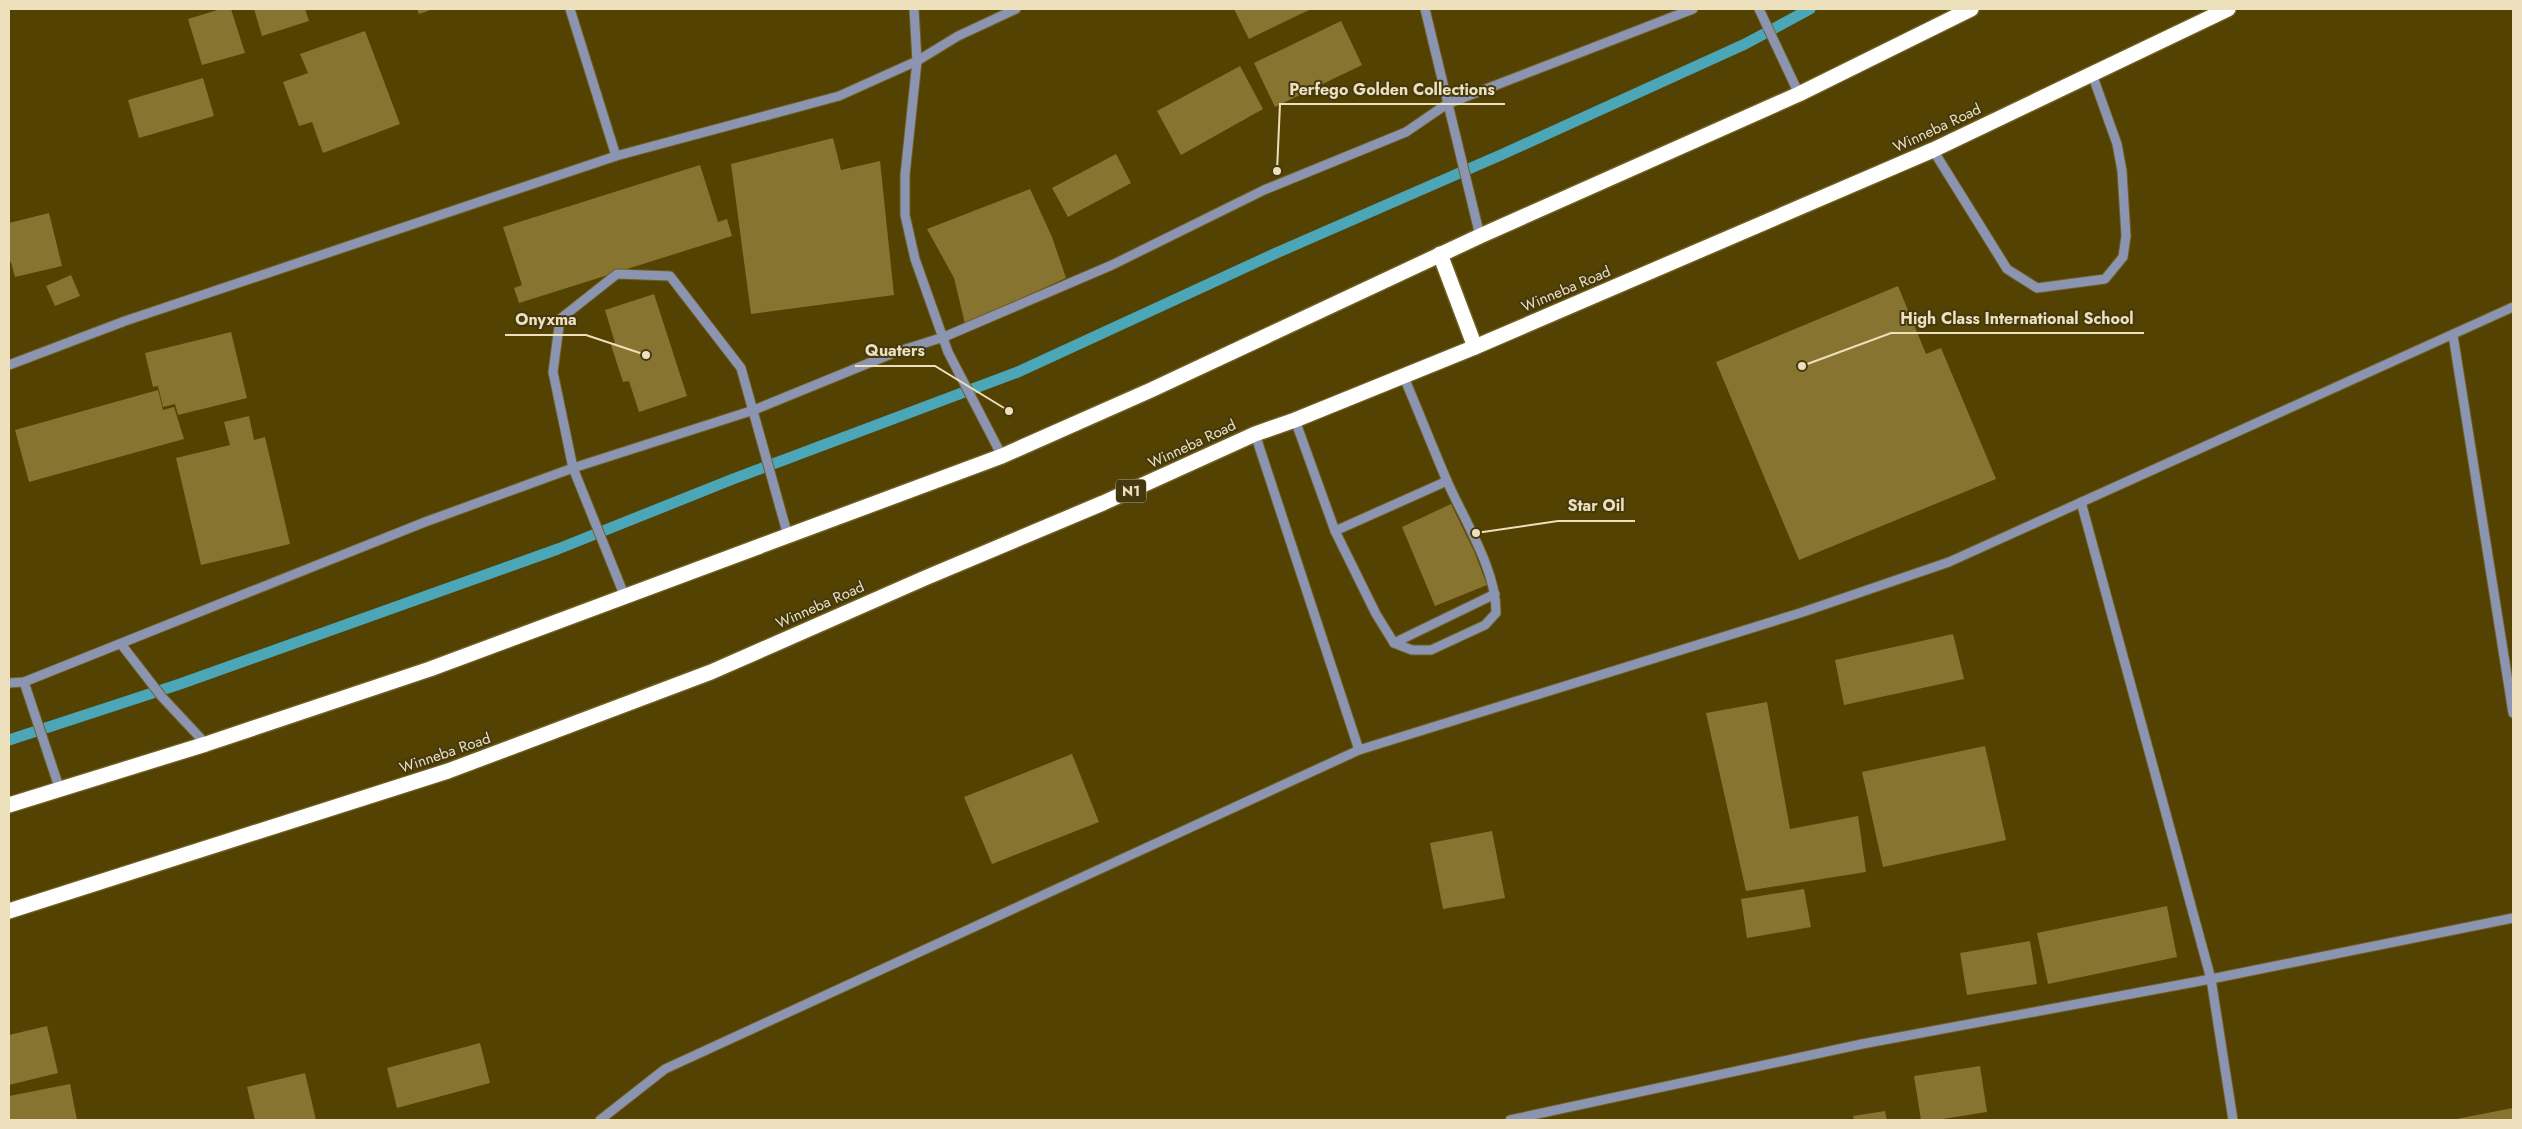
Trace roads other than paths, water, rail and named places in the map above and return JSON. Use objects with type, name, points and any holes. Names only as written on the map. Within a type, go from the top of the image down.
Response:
[{"type":"highway","points":[[9,805],[206,744],[430,669],[1002,456],[1151,390],[1440,254],[1800,94],[1971,9]]},
{"type":"highway","name":"Winneba Road","points":[[9,911],[448,771],[702,676],[925,578],[1103,504],[1255,434],[1295,420],[1475,347],[1933,150],[2228,9]]},
{"type":"highway","points":[[1440,254],[1475,347]]},
{"type":"street","points":[[570,9],[616,156]]},
{"type":"street","points":[[914,9],[917,61],[905,175],[905,215],[914,259],[948,352],[1002,456]]},
{"type":"street","points":[[9,365],[125,321],[616,156],[839,96],[917,61],[958,36],[1016,9]]},
{"type":"street","points":[[1425,9],[1480,236]]},
{"type":"street","points":[[9,683],[24,682],[425,522],[572,468],[754,410],[896,352],[944,337],[1112,265],[1264,190],[1406,132],[1447,104],[1693,9]]},
{"type":"street","points":[[1759,9],[1800,94]]},
{"type":"street","points":[[1933,150],[2007,269],[2037,288],[2104,279],[2123,257],[2126,227],[2122,171],[2117,144],[2092,74]]},
{"type":"street","points":[[624,597],[572,468],[553,372],[560,319],[617,274],[670,276],[741,368],[788,536]]},
{"type":"street","points":[[600,1120],[665,1069],[1359,750],[1819,607],[1949,562],[2513,307]]},
{"type":"street","points":[[2452,335],[2513,713]]},
{"type":"street","points":[[1295,420],[1335,531],[1376,614],[1394,643],[1412,650],[1431,650],[1485,625],[1496,613],[1495,594],[1485,564],[1447,481],[1403,375]]},
{"type":"street","points":[[1255,434],[1359,750]]},
{"type":"street","points":[[1335,531],[1447,481]]},
{"type":"street","points":[[2081,502],[2211,980],[2233,1120]]},
{"type":"street","points":[[1394,643],[1495,594]]},
{"type":"street","points":[[122,644],[162,697],[206,744]]},
{"type":"street","points":[[24,682],[60,790]]},
{"type":"street","points":[[1510,1120],[1862,1044],[2211,980],[2513,918]]},
{"type":"waterway","points":[[9,740],[180,684],[558,549],[733,479],[1018,372],[1274,254],[1503,154],[1745,44],[1810,9]]},
{"type":"place","name":"Perfego Golden Collections","points":[[1277,171]]},
{"type":"place","name":"Onyxma","points":[[646,355]]},
{"type":"place","name":"High Class International School","points":[[1802,366]]},
{"type":"place","name":"Quaters","points":[[1009,411]]},
{"type":"place","name":"Star Oil","points":[[1476,533]]}]
